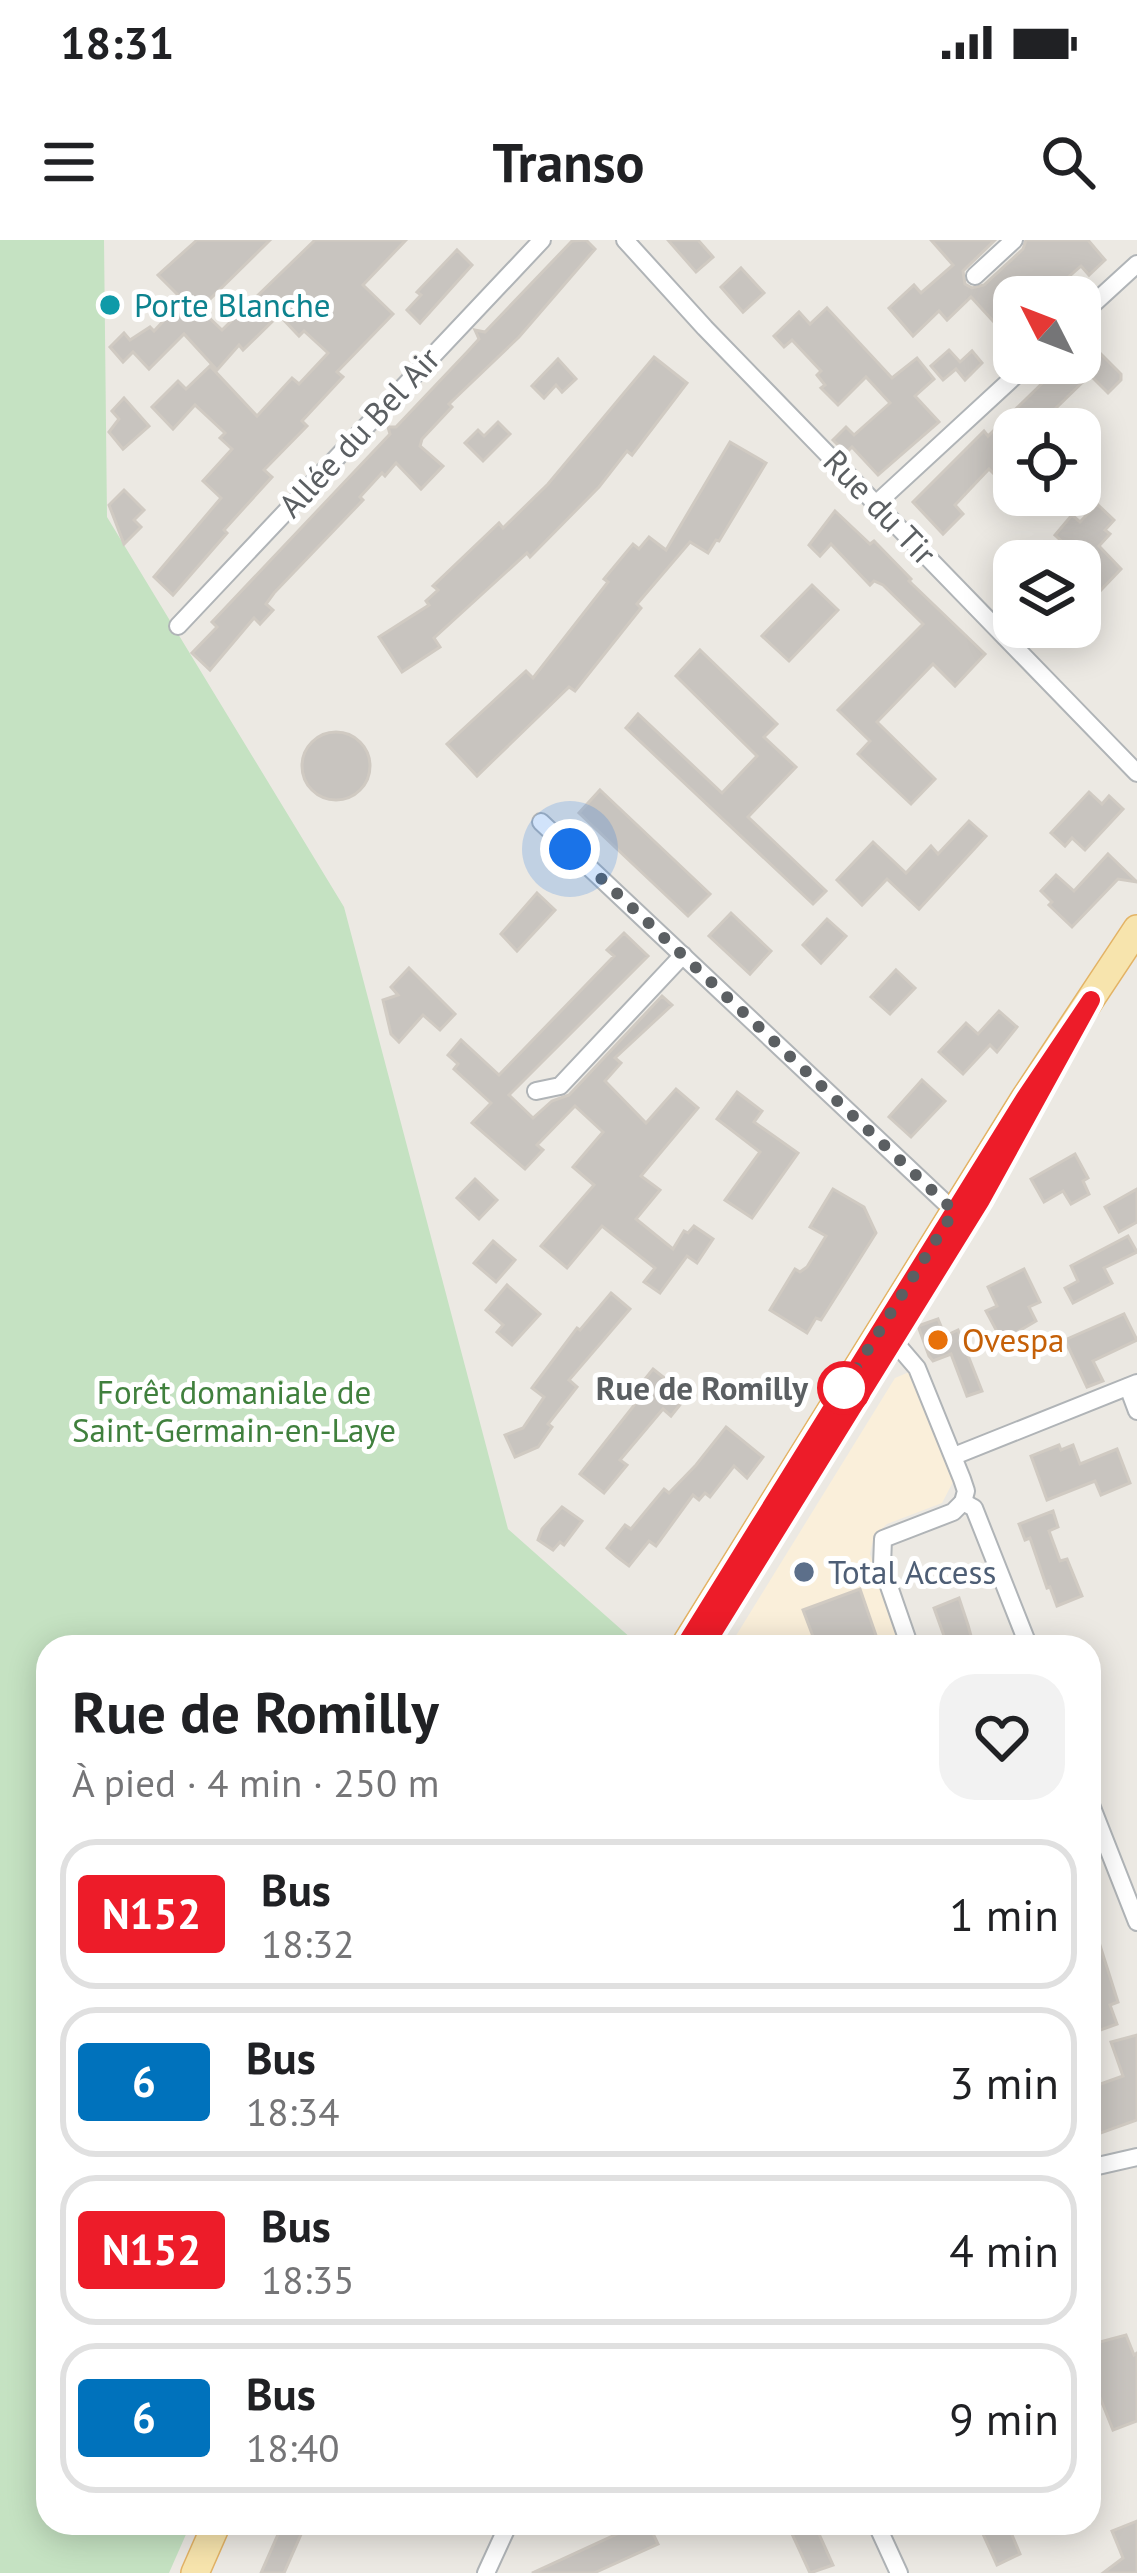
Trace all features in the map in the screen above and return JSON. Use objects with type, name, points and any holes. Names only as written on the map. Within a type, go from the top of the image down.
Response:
[{"type":"main road","points":[[699,1635],[1137,929]]},
{"type":"main road","points":[[195,2573],[212,2535]]},
{"type":"street","name":"Allée du Bel Air","points":[[178,626],[542,240]]},
{"type":"street","name":"Rue du Tir","points":[[625,240],[1137,773]]},
{"type":"street","points":[[975,276],[1014,240]]},
{"type":"street","points":[[1101,297],[1137,264]]},
{"type":"street","points":[[877,503],[1006,384]]},
{"type":"street","points":[[541,822],[961,1216]]},
{"type":"street","points":[[536,1090],[560,1086],[683,955]]},
{"type":"street","points":[[885,1337],[917,1368],[966,1491],[953,1512],[883,1539],[882,1566],[906,1635]]},
{"type":"street","points":[[953,1456],[1132,1385],[1137,1411]]},
{"type":"street","points":[[963,1502],[974,1508],[1024,1635]]},
{"type":"street","points":[[1101,1830],[1137,1922]]},
{"type":"street","points":[[1101,2165],[1137,2157]]},
{"type":"street","points":[[487,2573],[504,2535]]},
{"type":"street","points":[[881,2535],[898,2573]]},
{"type":"shaded area","points":[[909,1372],[953,1482],[942,1503],[887,1524],[874,1536],[870,1554],[898,1635],[736,1635],[895,1378]]},
{"type":"green space","name":"Forêt domaniale de Saint-Germain-en-Laye","points":[[0,240],[104,240],[107,517],[344,907],[508,1529],[627,1635],[36,1635],[36,2535],[186,2535],[169,2573],[0,2573]]},
{"type":"building","points":[[197,240],[270,240],[200,309],[222,330],[315,240],[406,240],[363,285],[393,314],[337,372],[343,377],[302,421],[307,426],[264,470],[272,477],[173,595],[154,577],[221,498],[203,481],[232,449],[220,438],[225,433],[195,405],[173,429],[152,407],[178,381],[186,389],[210,366],[257,416],[292,378],[299,384],[328,353],[304,331],[299,336],[279,315],[243,350],[239,345],[217,370],[184,334],[149,369],[133,352],[123,362],[110,347],[124,333],[130,340],[150,327],[154,331],[183,300],[158,275]]},
{"type":"building","points":[[586,240],[595,249],[422,439],[420,446],[443,466],[421,489],[396,463],[385,476],[382,473],[360,497],[363,500],[274,593],[266,604],[273,610],[260,624],[254,618],[210,670],[192,653],[217,627],[212,622],[390,434],[388,427],[396,427],[479,339],[475,330],[485,332],[572,241]]},
{"type":"building","points":[[668,240],[698,240],[713,257],[696,272]]},
{"type":"building","points":[[931,240],[995,240],[963,271],[965,284],[972,288],[993,277],[993,321],[971,297],[947,320],[939,311],[913,336],[889,308],[914,285],[921,293],[953,265]]},
{"type":"building","points":[[1026,240],[1088,240],[1105,260],[1089,275],[1081,266],[1070,276],[994,276],[1023,249]]},
{"type":"building","points":[[457,250],[472,265],[420,323],[407,310],[421,295],[417,292]]},
{"type":"building","points":[[741,268],[764,293],[743,312],[721,287]]},
{"type":"building","points":[[827,308],[892,378],[917,358],[934,379],[915,396],[939,422],[878,475],[852,447],[846,453],[833,440],[846,427],[854,435],[890,403],[866,377],[838,405],[821,388],[825,385],[817,375],[821,371],[792,340],[784,347],[774,336],[799,312],[810,324]]},
{"type":"building","points":[[949,350],[960,362],[972,351],[982,363],[965,380],[956,369],[943,380],[931,366]]},
{"type":"building","points":[[1101,354],[1121,374],[1108,393],[1099,384]]},
{"type":"building","points":[[654,357],[687,383],[632,455],[627,451],[599,487],[530,557],[527,553],[434,638],[440,647],[402,672],[379,637],[429,605],[426,601],[438,590],[433,586],[548,484]]},
{"type":"building","points":[[558,359],[576,379],[562,392],[556,385],[544,398],[532,386]]},
{"type":"building","points":[[1041,384],[1081,384],[1056,408],[1017,408]]},
{"type":"building","points":[[124,398],[149,426],[123,449],[109,432],[119,419],[112,411]]},
{"type":"building","points":[[498,422],[510,434],[483,461],[465,443],[478,430],[484,436]]},
{"type":"building","points":[[984,431],[988,436],[993,431],[993,473],[989,469],[955,505],[963,514],[943,534],[913,502]]},
{"type":"building","points":[[730,442],[766,463],[719,541],[708,553],[690,542],[637,604],[641,608],[575,691],[569,687],[477,776],[447,744],[526,671],[533,678],[633,544],[639,549],[649,537],[666,550]]},
{"type":"building","points":[[124,490],[144,510],[134,520],[141,527],[124,544],[109,505]]},
{"type":"building","points":[[1101,508],[1114,520],[1101,544],[1101,540],[1060,540],[1055,535],[1071,516],[1080,522],[1086,516],[1101,516]]},
{"type":"building","points":[[835,511],[870,544],[874,541],[985,654],[955,686],[933,664],[877,722],[935,779],[911,804],[858,754],[870,741],[838,710],[923,624],[883,585],[874,581],[870,585],[831,544],[820,556],[809,545]]},
{"type":"building","points":[[1101,548],[1121,569],[1101,590]]},
{"type":"building","points":[[812,585],[838,610],[789,661],[762,636]]},
{"type":"building","points":[[700,650],[777,724],[764,737],[796,767],[748,817],[826,891],[813,904],[626,728],[638,714],[722,793],[757,756],[676,676]]},
{"type":"building","points":[[336,732],[360,742],[370,766],[360,790],[336,800],[312,790],[302,766],[312,742]]},
{"type":"building","points":[[600,790],[710,894],[688,916],[579,813]]},
{"type":"building","points":[[1089,792],[1102,804],[1109,796],[1123,809],[1085,850],[1072,838],[1065,846],[1051,833]]},
{"type":"building","points":[[969,821],[986,836],[919,909],[887,879],[862,905],[837,880],[873,842],[906,873],[931,846],[938,854]]},
{"type":"building","points":[[1108,854],[1137,882],[1118,879],[1072,927],[1041,891],[1056,875],[1074,891]]},
{"type":"building","points":[[537,893],[555,910],[517,951],[501,934]]},
{"type":"building","points":[[731,913],[771,951],[750,974],[709,936]]},
{"type":"building","points":[[827,919],[846,936],[821,963],[803,945]]},
{"type":"building","points":[[624,933],[648,956],[509,1095],[533,1118],[552,1101],[569,1095],[662,996],[672,1005],[615,1058],[621,1063],[605,1081],[646,1123],[676,1089],[698,1108],[641,1176],[660,1190],[636,1219],[673,1249],[684,1231],[694,1226],[713,1239],[697,1263],[687,1256],[660,1293],[644,1282],[655,1268],[602,1226],[567,1268],[541,1246],[594,1185],[573,1167],[603,1132],[575,1106],[537,1145],[543,1150],[525,1169],[472,1123],[491,1103],[454,1069],[458,1064],[448,1055],[461,1040],[499,1075],[614,956],[607,950]]},
{"type":"building","points":[[409,968],[455,1014],[440,1030],[423,1015],[399,1042],[391,1034],[383,1000],[398,995],[391,987]]},
{"type":"building","points":[[896,970],[915,988],[890,1014],[871,997]]},
{"type":"building","points":[[999,1011],[1017,1027],[997,1052],[990,1045],[963,1074],[939,1052],[966,1023],[978,1034]]},
{"type":"building","points":[[922,1080],[945,1101],[911,1137],[889,1117]]},
{"type":"building","points":[[737,1092],[762,1111],[754,1122],[798,1153],[752,1218],[725,1200],[760,1152],[717,1119]]},
{"type":"building","points":[[1075,1154],[1088,1178],[1083,1181],[1089,1194],[1071,1204],[1063,1191],[1044,1202],[1031,1179]]},
{"type":"building","points":[[475,1179],[497,1200],[479,1219],[457,1198]]},
{"type":"building","points":[[833,1189],[864,1207],[876,1233],[821,1320],[816,1318],[807,1333],[770,1310],[795,1269],[800,1272],[807,1267],[826,1236],[810,1227]]},
{"type":"building","points":[[1137,1189],[1137,1222],[1119,1232],[1105,1207]]},
{"type":"building","points":[[1128,1236],[1137,1252],[1104,1268],[1112,1283],[1073,1303],[1065,1288],[1078,1281],[1071,1266]]},
{"type":"building","points":[[493,1241],[515,1260],[496,1282],[474,1263]]},
{"type":"building","points":[[1024,1269],[1040,1302],[1029,1307],[1036,1321],[1002,1341],[986,1311],[997,1306],[988,1287]]},
{"type":"building","points":[[507,1285],[540,1314],[512,1345],[497,1332],[503,1325],[486,1310]]},
{"type":"building","points":[[611,1293],[630,1309],[569,1380],[577,1387],[548,1424],[552,1427],[538,1447],[515,1457],[505,1435],[523,1428],[544,1397],[532,1388],[577,1328]]},
{"type":"building","points":[[1124,1314],[1137,1340],[1093,1361],[1103,1381],[1087,1387],[1065,1340]]},
{"type":"building","points":[[938,1319],[945,1336],[958,1330],[982,1391],[967,1396],[951,1354],[933,1361],[929,1356],[918,1326]]},
{"type":"building","points":[[653,1369],[687,1396],[671,1416],[663,1409],[620,1460],[627,1465],[604,1493],[580,1474],[643,1394],[637,1389]]},
{"type":"building","points":[[726,1427],[763,1457],[747,1478],[734,1466],[710,1497],[705,1493],[699,1500],[693,1495],[656,1546],[649,1541],[629,1566],[607,1548],[625,1525],[631,1529],[664,1489],[669,1493]]},
{"type":"building","points":[[1059,1445],[1061,1450],[1073,1445],[1080,1464],[1117,1449],[1130,1483],[1101,1495],[1095,1481],[1047,1500],[1031,1456]]},
{"type":"building","points":[[562,1507],[582,1521],[564,1545],[560,1542],[553,1550],[538,1540]]},
{"type":"building","points":[[1053,1511],[1058,1527],[1049,1531],[1060,1561],[1067,1559],[1082,1596],[1057,1606],[1030,1538],[1025,1540],[1019,1524]]},
{"type":"building","points":[[860,1589],[876,1635],[812,1635],[803,1610]]},
{"type":"building","points":[[959,1598],[970,1635],[944,1635],[934,1608]]},
{"type":"building","points":[[1101,1948],[1118,2002],[1110,2005],[1117,2024],[1101,2030]]},
{"type":"building","points":[[1137,2035],[1137,2120],[1101,2133],[1101,2084],[1123,2076],[1111,2042]]},
{"type":"building","points":[[1126,2335],[1134,2355],[1137,2353],[1137,2421],[1113,2430],[1101,2400],[1101,2342]]},
{"type":"building","points":[[1137,2521],[1137,2573],[1103,2573],[1123,2558],[1112,2531]]},
{"type":"building","points":[[278,2535],[301,2535],[284,2573],[261,2573]]},
{"type":"building","points":[[615,2535],[654,2535],[658,2544],[594,2573],[532,2573]]},
{"type":"building","points":[[793,2535],[819,2535],[833,2565],[810,2573]]},
{"type":"building","points":[[983,2535],[1012,2535],[1020,2554],[997,2565]]},
{"type":"bus line","name":"N152","points":[[691,1635],[1025,1098],[1091,1000],[981,1200],[711,1635]]},
{"type":"place","name":"Porte Blanche","points":[[110,305]]},
{"type":"place","name":"Ovespa","points":[[938,1340]]},
{"type":"place","name":"Rue de Romilly","points":[[844,1388]]},
{"type":"place","name":"Total Access","points":[[804,1572]]},
{"type":"route","points":[[570,849],[954,1211],[834,1404],[844,1388]]}]
